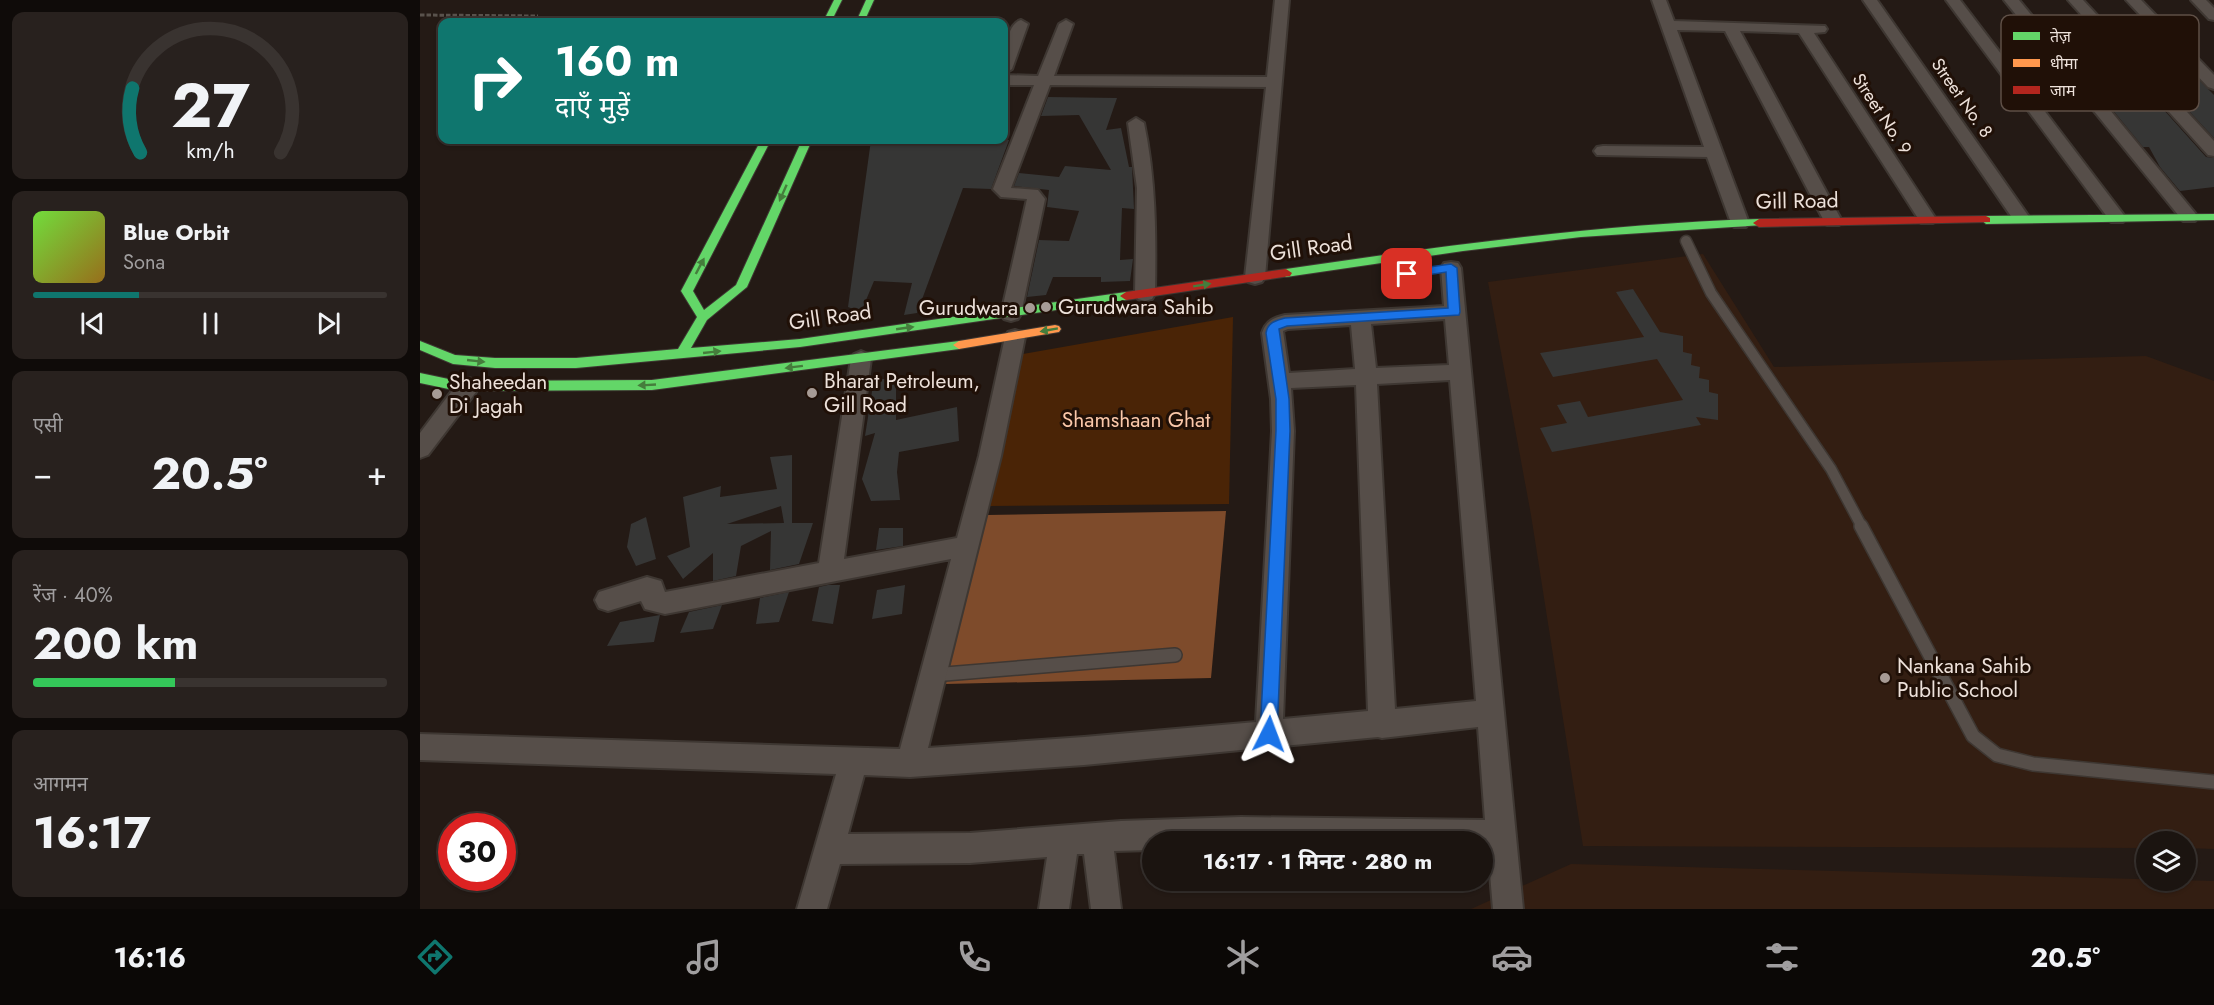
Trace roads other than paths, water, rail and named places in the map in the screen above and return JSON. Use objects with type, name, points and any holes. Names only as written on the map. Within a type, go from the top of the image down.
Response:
[{"type":"main road","points":[[829,18],[838,0]]},
{"type":"main road","points":[[862,18],[870,0]]},
{"type":"main road","points":[[703,317],[687,291],[764,144]]},
{"type":"main road","points":[[681,355],[703,317],[741,287],[805,144]]},
{"type":"main road","name":"Gill Road","points":[[420,378],[463,386],[652,385],[861,359],[1145,294],[1516,241],[1629,229],[1740,223],[1927,219],[2214,217]]},
{"type":"main road","name":"Gill Road","points":[[420,345],[453,358],[495,363],[576,363],[1013,325],[1065,327]]},
{"type":"main road","points":[[430,393],[463,386]]},
{"type":"street","points":[[1255,277],[1282,0]]},
{"type":"street","points":[[1659,0],[1740,223]]},
{"type":"street","name":"Street No. 8","points":[[1870,0],[2021,218]]},
{"type":"street","points":[[1953,0],[2001,64]]},
{"type":"street","points":[[2011,0],[2023,15]]},
{"type":"street","points":[[2075,0],[2089,15]]},
{"type":"street","points":[[2133,0],[2147,15]]},
{"type":"street","points":[[2198,0],[2214,16]]},
{"type":"street","points":[[1008,54],[1021,24]]},
{"type":"street","points":[[910,763],[990,456],[1036,199],[1032,194],[1007,193],[1002,189],[1066,24]]},
{"type":"street","points":[[1668,26],[1823,29]]},
{"type":"street","points":[[1730,27],[1833,221]]},
{"type":"street","name":"Street No. 9","points":[[1804,29],[1927,219]]},
{"type":"street","points":[[2199,68],[2214,84]]},
{"type":"street","points":[[1008,80],[1275,82]]},
{"type":"street","points":[[2037,111],[2117,218]]},
{"type":"street","points":[[2102,111],[2189,217]]},
{"type":"street","points":[[2177,111],[2214,151]]},
{"type":"street","points":[[1137,123],[1145,164],[1148,198],[1145,294]]},
{"type":"street","points":[[1603,151],[1714,152]]},
{"type":"street","points":[[1451,268],[1508,909]]},
{"type":"street","points":[[1269,734],[1283,431],[1272,333],[1274,327],[1285,322],[1454,312]]},
{"type":"street","points":[[1360,317],[1366,378],[1382,725]]},
{"type":"street","points":[[830,572],[861,359]]},
{"type":"street","points":[[1279,381],[1460,372]]},
{"type":"street","points":[[420,449],[463,386]]},
{"type":"street","points":[[608,600],[647,588],[652,589],[654,601],[665,603],[966,546]]},
{"type":"street","points":[[420,747],[910,763],[1084,751],[1382,725],[1490,713]]},
{"type":"street","points":[[812,909],[854,762]]},
{"type":"street","points":[[830,849],[970,848],[1097,838],[1285,831],[1501,836]]},
{"type":"street","points":[[1097,838],[1106,909]]},
{"type":"street","points":[[1054,909],[1064,841]]},
{"type":"lane","points":[[1686,242],[1711,293],[1831,469],[1973,736],[1997,755],[2033,764],[2214,782]]},
{"type":"lane","points":[[933,675],[1175,655]]},
{"type":"place","name":"Gurudwara Sahib","points":[[1046,307]]},
{"type":"place","name":"Gurudwara","points":[[1030,308]]},
{"type":"place","name":"Bharat Petroleum, Gill Road","points":[[812,393]]},
{"type":"place","name":"Shaheedan Di Jagah","points":[[437,394]]},
{"type":"place","name":"Nankana Sahib Public School","points":[[1885,678]]},
{"type":"park label","name":"Shamshaan Ghat","points":[[1136,420]]}]
